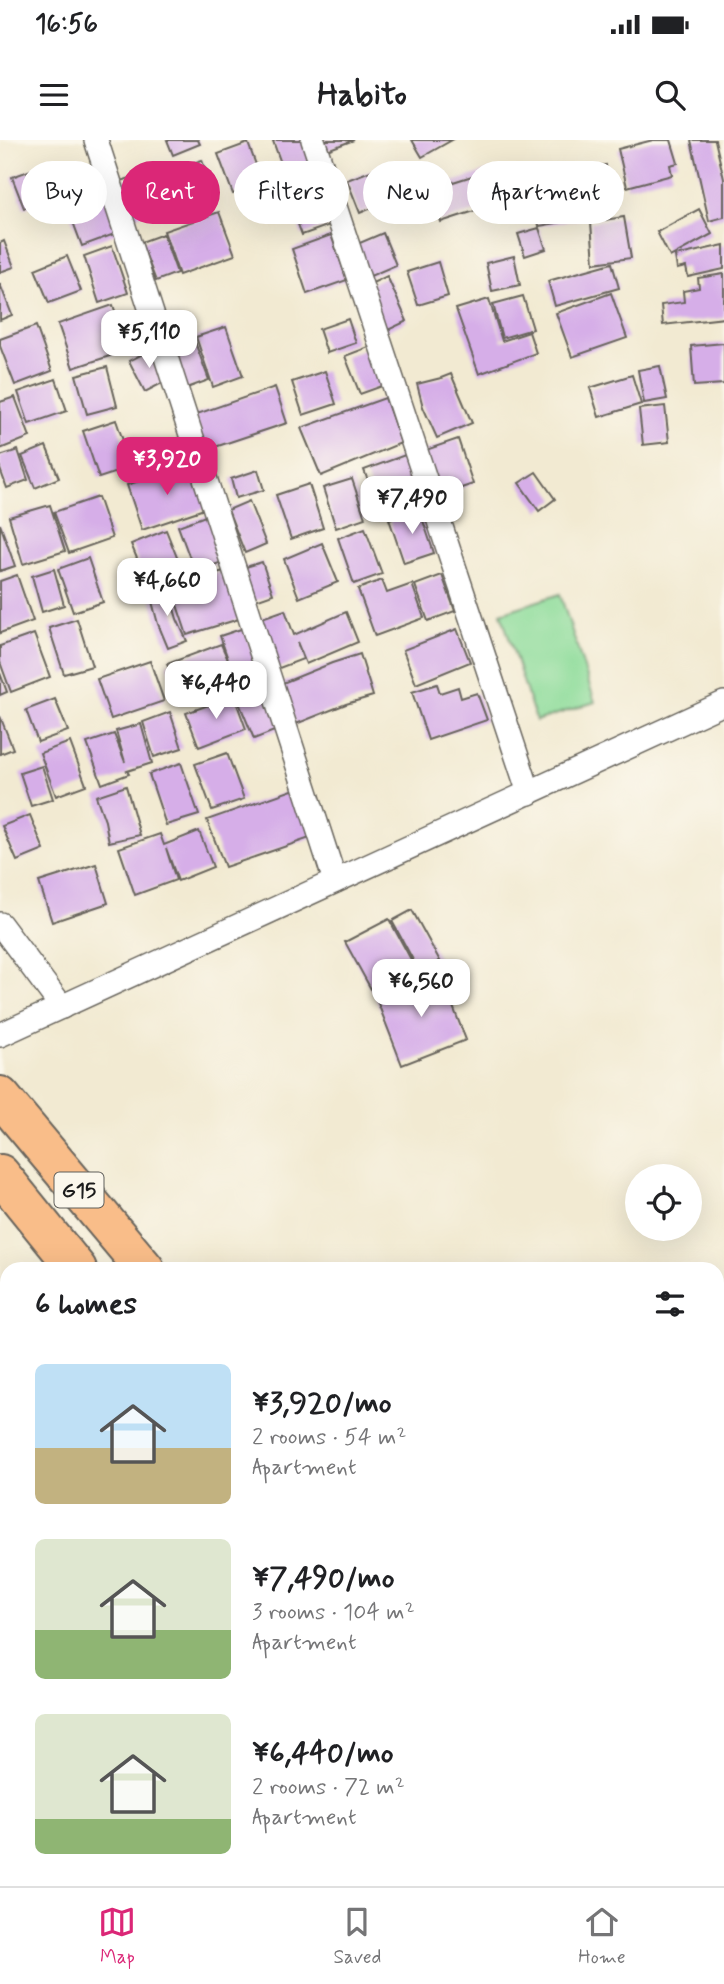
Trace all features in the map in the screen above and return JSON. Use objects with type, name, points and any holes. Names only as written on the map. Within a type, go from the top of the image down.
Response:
[{"type":"highway","name":"G15","points":[[6,1103],[139,1262]]},
{"type":"highway","name":"G15","points":[[0,1174],[71,1262]]},
{"type":"street","points":[[96,140],[335,881]]},
{"type":"street","points":[[313,140],[529,793]]},
{"type":"street","points":[[0,1035],[724,704]]},
{"type":"street","points":[[0,924],[62,1007]]},
{"type":"green space","points":[[560,594],[595,702],[536,721],[501,613]]},
{"type":"building","points":[[167,140],[198,140],[200,144],[173,155]]},
{"type":"building","points":[[303,140],[312,161],[280,161],[273,141]]},
{"type":"building","points":[[323,140],[354,140],[327,150]]},
{"type":"building","points":[[412,140],[452,140],[422,157]]},
{"type":"building","points":[[653,140],[671,140],[678,163],[670,165],[672,175],[627,187],[624,161],[621,161],[618,149]]},
{"type":"building","points":[[691,140],[715,140],[724,179],[724,217],[709,221]]},
{"type":"building","points":[[248,143],[255,161],[234,161],[234,194],[233,194],[218,154]]},
{"type":"building","points":[[21,174],[21,200],[12,177]]},
{"type":"building","points":[[363,174],[363,212],[360,213],[349,185],[349,179]]},
{"type":"building","points":[[467,178],[467,213],[453,218],[453,182]]},
{"type":"building","points":[[107,197],[120,232],[82,246],[74,224],[107,224]]},
{"type":"building","points":[[699,209],[712,234],[670,257],[657,232]]},
{"type":"building","points":[[220,215],[235,255],[179,275],[164,231],[184,224],[220,224]]},
{"type":"building","points":[[624,217],[631,258],[594,263],[591,224],[624,224]]},
{"type":"building","points":[[298,224],[330,224],[330,225],[302,235]]},
{"type":"building","points":[[539,228],[546,249],[525,256],[518,234]]},
{"type":"building","points":[[383,233],[396,265],[368,277],[355,245]]},
{"type":"building","points":[[163,234],[177,273],[156,281],[141,242]]},
{"type":"building","points":[[331,235],[347,280],[307,294],[292,249]]},
{"type":"building","points":[[4,241],[14,267],[0,272],[0,243]]},
{"type":"building","points":[[724,245],[724,269],[688,277],[686,267],[677,269],[675,256]]},
{"type":"building","points":[[112,246],[128,293],[99,303],[84,256]]},
{"type":"building","points":[[67,256],[81,291],[49,303],[35,269]]},
{"type":"building","points":[[514,256],[520,285],[492,291],[486,263]]},
{"type":"building","points":[[438,262],[448,296],[418,305],[407,272]]},
{"type":"building","points":[[612,263],[619,288],[555,306],[548,281]]},
{"type":"building","points":[[724,274],[724,318],[663,325],[661,305],[684,302],[683,291],[699,288],[698,278]]},
{"type":"building","points":[[387,276],[407,321],[386,331],[366,286]]},
{"type":"building","points":[[0,284],[12,315],[0,320]]},
{"type":"building","points":[[611,293],[627,338],[572,357],[556,313]]},
{"type":"building","points":[[523,296],[533,329],[502,338],[493,304]]},
{"type":"building","points":[[489,299],[502,341],[529,332],[536,353],[479,374],[456,309]]},
{"type":"building","points":[[113,305],[128,350],[73,368],[58,324]]},
{"type":"building","points":[[348,319],[356,343],[327,353],[319,329]]},
{"type":"building","points":[[36,326],[52,371],[15,385],[0,346],[0,339]]},
{"type":"building","points":[[226,327],[243,376],[213,387],[196,337]]},
{"type":"building","points":[[193,337],[209,380],[176,392],[160,348]]},
{"type":"building","points":[[724,343],[724,384],[694,386],[691,346]]},
{"type":"building","points":[[374,345],[388,384],[360,394],[345,356]]},
{"type":"building","points":[[152,349],[168,380],[145,392],[129,361]]},
{"type":"building","points":[[660,366],[667,399],[644,403],[638,370]]},
{"type":"building","points":[[107,367],[117,406],[87,414],[76,375]]},
{"type":"building","points":[[325,371],[336,404],[303,415],[292,382]]},
{"type":"building","points":[[451,374],[472,423],[437,438],[423,407],[417,384]]},
{"type":"building","points":[[632,375],[641,404],[599,417],[590,388]]},
{"type":"building","points":[[56,379],[67,411],[29,424],[18,392]]},
{"type":"building","points":[[275,387],[287,423],[206,450],[194,415]]},
{"type":"building","points":[[15,397],[30,437],[0,449],[0,402]]},
{"type":"building","points":[[385,398],[401,443],[321,476],[301,428]]},
{"type":"building","points":[[665,406],[669,442],[643,445],[639,409]]},
{"type":"building","points":[[116,420],[132,467],[99,478],[83,431]]},
{"type":"building","points":[[458,439],[473,484],[435,497],[420,452]]},
{"type":"building","points":[[46,446],[59,478],[35,488],[22,456]]},
{"type":"building","points":[[18,450],[28,480],[7,488],[0,469],[0,456]]},
{"type":"building","points":[[405,455],[421,501],[381,516],[364,470]]},
{"type":"building","points":[[192,463],[207,508],[142,530],[127,485]]},
{"type":"building","points":[[258,470],[264,490],[236,498],[231,479]]},
{"type":"building","points":[[536,472],[555,499],[539,511],[519,483]]},
{"type":"building","points":[[352,479],[365,518],[336,528],[323,488]]},
{"type":"building","points":[[309,484],[323,528],[291,539],[276,495]]},
{"type":"building","points":[[98,497],[112,538],[69,553],[54,512]]},
{"type":"building","points":[[249,501],[266,544],[245,553],[228,510]]},
{"type":"building","points":[[50,505],[65,551],[23,564],[9,517]]},
{"type":"building","points":[[419,509],[434,553],[404,563],[389,519]]},
{"type":"building","points":[[208,515],[225,561],[195,572],[178,526]]},
{"type":"building","points":[[0,524],[15,566],[0,571]]},
{"type":"building","points":[[365,528],[382,574],[354,584],[338,538]]},
{"type":"building","points":[[166,530],[180,565],[145,578],[131,544]]},
{"type":"building","points":[[322,543],[338,582],[299,598],[284,559]]},
{"type":"building","points":[[88,558],[103,602],[73,612],[58,569]]},
{"type":"building","points":[[262,562],[273,594],[247,603],[236,570]]},
{"type":"building","points":[[54,569],[64,605],[42,612],[32,576]]},
{"type":"building","points":[[227,570],[242,618],[187,635],[172,590],[196,582],[200,591],[197,579]]},
{"type":"building","points":[[17,575],[33,621],[0,633],[0,581]]},
{"type":"building","points":[[442,575],[455,611],[428,621],[415,585]]},
{"type":"building","points":[[382,580],[387,593],[412,584],[424,618],[375,636],[358,589]]},
{"type":"building","points":[[168,588],[187,641],[168,648],[150,594]]},
{"type":"building","points":[[285,610],[294,635],[346,612],[358,642],[306,664],[297,642],[303,659],[274,670],[256,620]]},
{"type":"building","points":[[77,619],[92,666],[64,674],[49,628]]},
{"type":"building","points":[[244,628],[260,673],[182,703],[167,664],[221,644],[229,662],[220,636]]},
{"type":"building","points":[[457,629],[470,662],[416,684],[403,650]]},
{"type":"building","points":[[34,634],[50,677],[11,692],[0,662],[0,646]]},
{"type":"building","points":[[360,654],[373,696],[296,724],[280,684]]},
{"type":"building","points":[[150,661],[164,701],[111,719],[97,679]]},
{"type":"building","points":[[0,673],[7,692],[0,695]]},
{"type":"building","points":[[263,681],[282,728],[254,739],[235,693]]},
{"type":"building","points":[[437,684],[440,693],[458,687],[461,698],[477,693],[487,720],[428,740],[412,692]]},
{"type":"building","points":[[234,696],[246,729],[199,747],[186,713]]},
{"type":"building","points":[[55,699],[68,731],[38,742],[26,710]]},
{"type":"building","points":[[170,712],[182,748],[154,757],[143,722]]},
{"type":"building","points":[[0,716],[13,749],[0,754]]},
{"type":"building","points":[[141,724],[152,763],[127,771],[129,774],[102,784],[87,743],[114,734],[125,762],[116,731]]},
{"type":"building","points":[[70,742],[86,785],[56,796],[40,753]]},
{"type":"building","points":[[227,753],[244,799],[212,810],[195,764]]},
{"type":"building","points":[[181,763],[199,815],[166,825],[149,774]]},
{"type":"building","points":[[42,766],[53,799],[31,806],[20,773]]},
{"type":"building","points":[[126,786],[140,835],[109,842],[96,796]]},
{"type":"building","points":[[298,788],[316,836],[225,867],[207,820]]},
{"type":"building","points":[[30,815],[44,850],[17,861],[2,826]]},
{"type":"building","points":[[199,831],[213,867],[178,881],[166,848],[176,880],[135,895],[119,848],[160,834],[164,845]]},
{"type":"building","points":[[96,864],[108,903],[52,922],[39,882]]},
{"type":"building","points":[[412,910],[440,961],[419,971],[392,921]]},
{"type":"building","points":[[389,919],[415,967],[372,991],[345,942]]},
{"type":"building","points":[[440,973],[466,1040],[402,1065],[376,998]]}]
